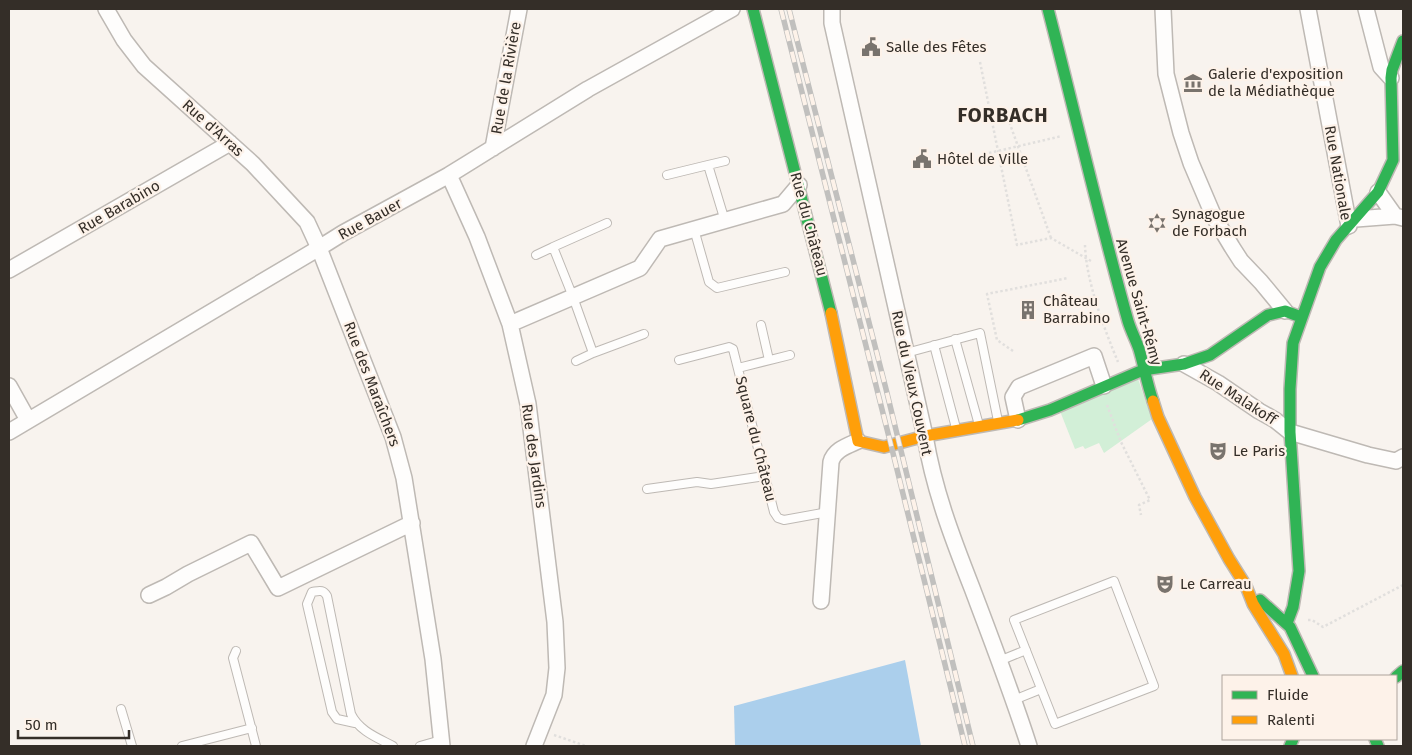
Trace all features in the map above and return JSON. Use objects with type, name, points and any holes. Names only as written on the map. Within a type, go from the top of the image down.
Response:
[{"type":"street","name":"Rue d'Arras","points":[[106,9],[124,40],[144,66],[253,164],[307,222],[319,248]]},
{"type":"street","name":"Rue de la Rivière","points":[[493,148],[519,9]]},
{"type":"street","name":"Rue Bauer","points":[[9,432],[343,233],[449,175],[588,89],[732,9]]},
{"type":"street","name":"Rue du Château","points":[[753,9],[826,290],[858,441]]},
{"type":"street","name":"Rue du Vieux Couvent","points":[[832,9],[832,23],[925,436],[930,466],[943,514],[1014,700],[1028,746]]},
{"type":"street","name":"Avenue Saint-Rémy","points":[[1048,9],[1080,131],[1098,211],[1129,324],[1139,350],[1143,370],[1158,417],[1195,497],[1246,586],[1253,604],[1284,654],[1292,675]]},
{"type":"street","points":[[1163,9],[1166,74],[1181,134],[1214,217],[1241,261],[1285,311],[1301,317]]},
{"type":"street","name":"Rue Nationale","points":[[1288,625],[1299,571],[1290,432],[1290,389],[1294,343],[1301,317],[1320,267],[1336,240],[1352,222],[1308,9]]},
{"type":"street","points":[[1366,9],[1381,67],[1391,78]]},
{"type":"street","points":[[1352,222],[1378,192],[1393,160],[1391,78],[1392,70],[1403,41]]},
{"type":"street","name":"Rue Barabino","points":[[9,270],[230,143]]},
{"type":"street","name":"Rue des Jardins","points":[[449,175],[477,237],[510,324],[529,412],[555,622],[557,668],[554,695],[534,746]]},
{"type":"street","points":[[510,324],[640,268],[660,239],[783,204],[799,185]]},
{"type":"street","points":[[1378,192],[1399,217]]},
{"type":"street","points":[[1352,222],[1399,217]]},
{"type":"street","name":"Rue des Maraîchers","points":[[319,248],[393,437],[404,478],[433,658],[442,743]]},
{"type":"street","points":[[821,601],[831,462],[832,456],[836,452],[858,441],[884,447],[925,436],[1018,420],[1050,410],[1143,370],[1184,364],[1210,355],[1268,315],[1285,311]]},
{"type":"street","points":[[1018,420],[1013,397],[1018,387],[1094,356],[1103,386]]},
{"type":"street","name":"Rue Malakoff","points":[[1184,364],[1218,383],[1290,432]]},
{"type":"street","points":[[9,386],[28,420]]},
{"type":"street","points":[[1290,432],[1368,455],[1396,461],[1403,457]]},
{"type":"street","points":[[149,595],[251,543],[278,588],[412,523]]},
{"type":"street","name":"Avenue Saint-Rémy","points":[[1246,586],[1288,625],[1313,675]]},
{"type":"lane","points":[[667,174],[725,161]]},
{"type":"lane","points":[[708,165],[725,221]]},
{"type":"lane","points":[[536,255],[607,223]]},
{"type":"lane","points":[[694,230],[709,282],[717,288],[785,272]]},
{"type":"lane","points":[[553,247],[593,353]]},
{"type":"lane","points":[[761,325],[769,360]]},
{"type":"lane","points":[[906,353],[980,333],[998,424]]},
{"type":"lane","points":[[576,361],[644,334]]},
{"type":"lane","points":[[955,339],[980,426]]},
{"type":"lane","points":[[934,345],[956,430]]},
{"type":"lane","name":"Square du Château","points":[[679,360],[729,347],[733,348],[774,512],[778,518],[784,520],[828,512]]},
{"type":"lane","name":"Square du Château","points":[[738,368],[790,355]]},
{"type":"lane","points":[[647,489],[696,482],[711,484],[765,476]]},
{"type":"lane","points":[[1114,581],[1154,686],[1055,724],[1026,650],[1014,620],[1114,581]]},
{"type":"lane","points":[[355,723],[351,714],[327,596],[325,592],[320,590],[312,592],[307,604],[332,712],[338,719],[355,723],[365,731],[394,746]]},
{"type":"lane","points":[[999,661],[1026,650]]},
{"type":"lane","points":[[236,652],[233,658],[256,746]]},
{"type":"lane","points":[[1014,700],[1041,689]]},
{"type":"lane","points":[[121,709],[132,746]]},
{"type":"lane","points":[[182,746],[252,728]]},
{"type":"lane","points":[[420,746],[442,743]]},
{"type":"path","points":[[980,62],[1017,245],[1051,238]]},
{"type":"path","points":[[1006,113],[1051,238],[1091,261]]},
{"type":"path","points":[[989,153],[1066,135]]},
{"type":"path","points":[[962,164],[974,160]]},
{"type":"path","points":[[1013,350],[997,340],[987,294],[1068,278]]},
{"type":"path","points":[[1103,386],[1121,442],[1150,500],[1139,506],[1141,515]]},
{"type":"path","points":[[1288,625],[1302,619],[1312,620],[1323,627],[1403,584]]},
{"type":"path","points":[[541,730],[586,746]]},
{"type":"green space","points":[[1137,376],[1152,419],[1104,453],[1099,443],[1085,449],[1083,446],[1075,449],[1058,406]]},
{"type":"water","points":[[905,660],[921,746],[735,746],[734,706]]},
{"type":"railway","points":[[781,9],[965,746]]},
{"type":"railway","points":[[789,9],[886,389],[973,746]]},
{"type":"traffic: fast","points":[[753,9],[831,313]]},
{"type":"traffic: fast","points":[[1048,9],[1117,282],[1128,321],[1139,349],[1153,401]]},
{"type":"traffic: fast","points":[[1287,623],[1293,607],[1299,571],[1290,432],[1293,343],[1320,267],[1336,240],[1378,192],[1393,160],[1391,78],[1392,70],[1403,41]]},
{"type":"traffic: fast","points":[[1018,420],[1050,410],[1143,370],[1184,364],[1210,355],[1268,315],[1285,311],[1301,317]]},
{"type":"traffic: fast","points":[[1260,600],[1290,627],[1313,675]]},
{"type":"traffic: fast","points":[[1397,676],[1403,671]]},
{"type":"traffic: fast","points":[[1290,746],[1293,740]]},
{"type":"traffic: fast","points":[[1375,740],[1378,746]]},
{"type":"traffic: slow","points":[[831,313],[858,441],[884,447],[925,436],[1018,420]]},
{"type":"traffic: slow","points":[[1153,401],[1158,417],[1195,497],[1246,586],[1253,604],[1284,654],[1292,675]]},
{"type":"place","name":"Salle des Fêtes","points":[[871,47]]},
{"type":"place","name":"Galerie d'exposition de la Médiathèque","points":[[1193,83]]},
{"type":"place","name":"Hôtel de Ville","points":[[922,159]]},
{"type":"place","name":"Synagogue de Forbach","points":[[1157,223]]},
{"type":"place","name":"Château Barrabino","points":[[1028,310]]},
{"type":"place","name":"Le Paris","points":[[1218,451]]},
{"type":"place","name":"Le Carreau","points":[[1165,584]]},
{"type":"district","name":"FORBACH","points":[[1003,115]]}]
